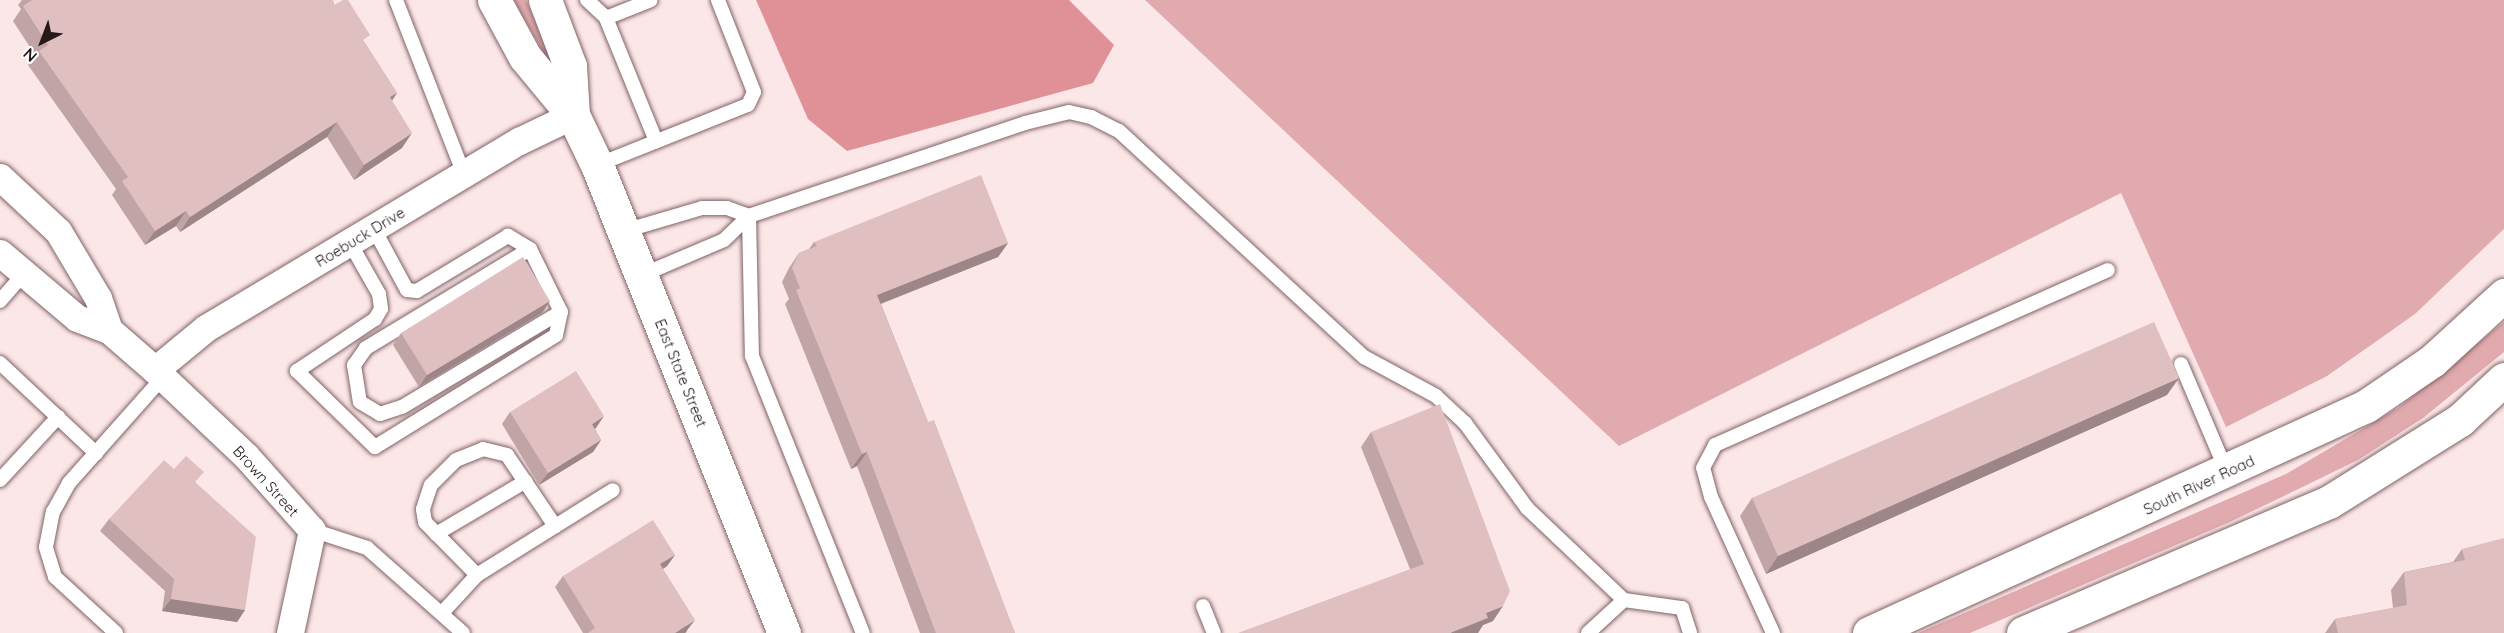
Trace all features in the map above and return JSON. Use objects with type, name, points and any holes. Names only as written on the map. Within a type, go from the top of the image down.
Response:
[{"type":"main road","name":"East State Street","points":[[494,0],[525,57],[573,115],[597,165],[784,633]]},
{"type":"main road","name":"East State Street","points":[[545,0],[570,66],[573,115]]},
{"type":"main road","name":"South River Road","points":[[1869,633],[2227,472],[2366,406],[2432,361],[2504,295]]},
{"type":"main road","points":[[2023,633],[2329,502],[2460,420],[2504,379]]},
{"type":"street","name":"Roebuck Drive","points":[[159,374],[206,328],[464,174],[573,115]]},
{"type":"street","name":"Brown Street","points":[[0,177],[58,231],[98,298],[110,330]]},
{"type":"street","name":"Brown Street","points":[[0,253],[23,275],[77,318],[110,330],[246,456],[312,530]]},
{"type":"street","points":[[290,633],[312,530]]},
{"type":"lane","points":[[396,0],[464,174]]},
{"type":"lane","points":[[587,0],[606,18],[656,141]]},
{"type":"lane","points":[[606,18],[651,0]]},
{"type":"lane","points":[[597,165],[740,110],[753,99],[718,0]]},
{"type":"lane","points":[[642,274],[724,240],[749,216],[1025,123],[1069,112],[1091,117],[1119,131],[1364,357],[1436,396],[1465,423],[1527,508],[1624,600],[1682,608],[1690,633]]},
{"type":"lane","points":[[624,231],[702,208],[727,208],[749,216]]},
{"type":"lane","points":[[749,216],[752,356],[863,633]]},
{"type":"lane","points":[[350,243],[379,294],[381,309],[375,319],[297,371],[375,447],[556,335],[561,312],[530,249],[508,236],[417,291],[407,290],[374,229]]},
{"type":"lane","points":[[530,249],[366,348],[354,365],[360,402],[380,414],[402,407],[561,312]]},
{"type":"lane","points":[[1773,633],[1711,497],[1703,468],[1715,445],[2108,270]]},
{"type":"lane","points":[[0,301],[23,275]]},
{"type":"lane","points":[[0,363],[96,453]]},
{"type":"lane","points":[[2181,364],[2227,472]]},
{"type":"lane","points":[[116,633],[55,577],[46,547],[52,512],[159,374]]},
{"type":"lane","points":[[0,480],[58,417]]},
{"type":"lane","points":[[477,574],[425,522],[426,496],[438,474],[463,456],[496,450],[526,482],[555,526]]},
{"type":"lane","points":[[436,534],[526,482]]},
{"type":"lane","points":[[442,613],[477,574],[613,490]]},
{"type":"lane","name":"Brown Street","points":[[312,530],[367,548],[463,633]]},
{"type":"lane","points":[[1588,633],[1624,600]]},
{"type":"lane","points":[[1203,606],[1214,633]]},
{"type":"shaded area","points":[[514,0],[526,0],[549,54],[545,55]]},
{"type":"shaded area","points":[[756,0],[1069,0],[1114,45],[1093,83],[847,151],[808,119]]},
{"type":"shaded area","points":[[1145,0],[2504,0],[2504,229],[2415,314],[2327,376],[2226,427],[2121,193],[1619,446]]},
{"type":"shaded area","points":[[2504,322],[2504,352],[2423,418],[2358,460],[2230,522],[1970,633],[1918,633],[2286,474],[2398,408]]},
{"type":"building","points":[[32,0],[333,0],[334,5],[348,0],[370,35],[363,40],[397,93],[390,97],[412,133],[364,165],[337,122],[190,217],[186,211],[155,231],[122,181],[128,177],[39,51],[48,45],[23,6]]},
{"type":"building","points":[[981,175],[1008,243],[877,295],[928,422],[934,420],[1015,633],[936,633],[867,452],[862,454],[796,290],[800,288],[792,268],[799,253],[817,246],[814,242]]},
{"type":"building","points":[[523,257],[550,301],[427,375],[401,333]]},
{"type":"building","points":[[2154,322],[2179,378],[1778,556],[1752,498]]},
{"type":"building","points":[[576,371],[604,416],[592,424],[601,440],[548,473],[510,412]]},
{"type":"building","points":[[1440,404],[1510,591],[1503,606],[1486,613],[1488,618],[1450,633],[1238,633],[1424,564],[1371,432]]},
{"type":"building","points":[[186,456],[204,472],[195,482],[256,537],[245,610],[171,599],[174,579],[109,519],[164,460],[174,469]]},
{"type":"building","points":[[653,520],[675,555],[660,564],[695,620],[675,633],[588,633],[595,628],[563,576]]},
{"type":"building","points":[[2504,538],[2504,633],[2338,633],[2335,619],[2407,605],[2404,572],[2465,560],[2462,549]]}]
